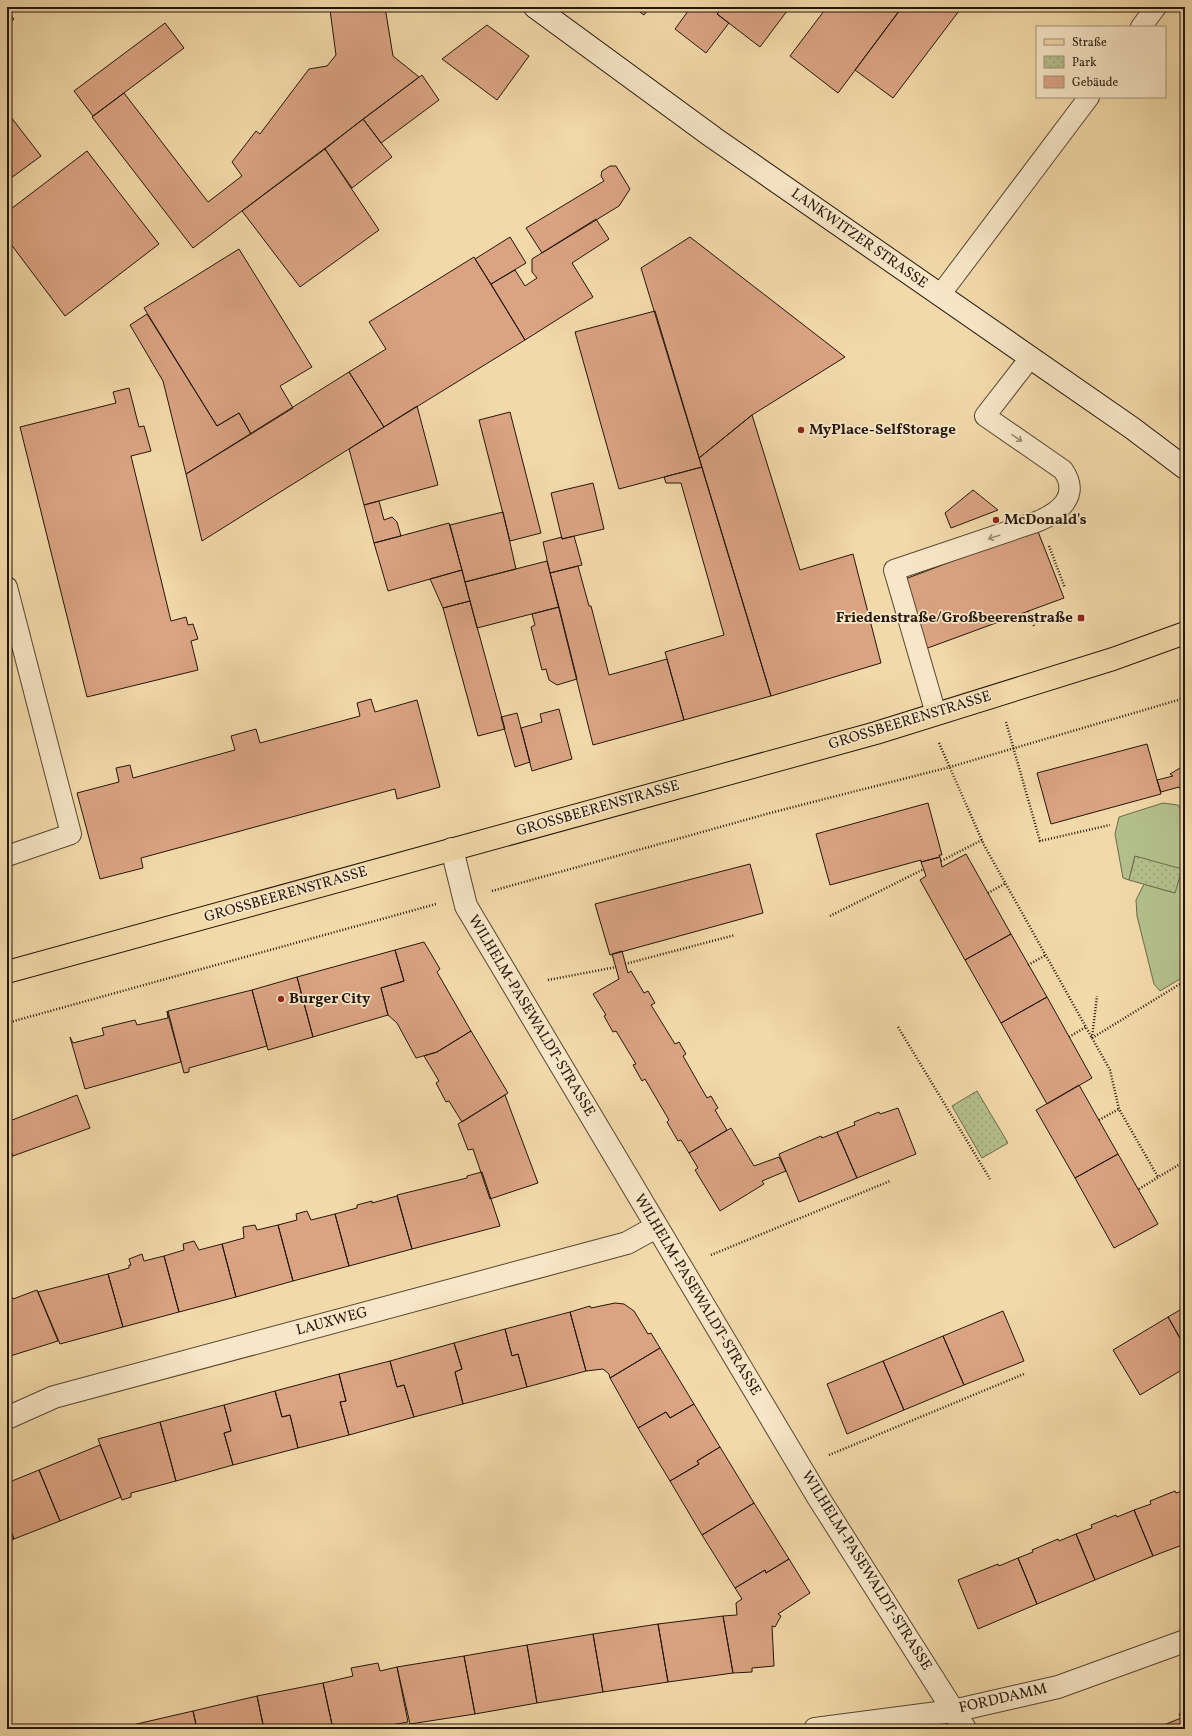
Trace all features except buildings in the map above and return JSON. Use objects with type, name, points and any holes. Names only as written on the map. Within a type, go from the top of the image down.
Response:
[{"type":"main road","name":"GROSSBEERENSTRASSE","points":[[7,972],[869,735],[1113,659],[1185,633]]},
{"type":"street","name":"LANKWITZER STRASSE","points":[[535,7],[708,134],[1132,428],[1185,468]]},
{"type":"street","name":"WILHELM-PASEWALDT-STRASSE","points":[[452,849],[466,906],[818,1497],[965,1729]]},
{"type":"street","name":"LAUXWEG","points":[[7,1418],[54,1397],[627,1243],[656,1227]]},
{"type":"street","name":"FORDDAMM","points":[[815,1729],[953,1711],[1058,1687],[1185,1641]]},
{"type":"lane","points":[[1142,26],[1156,7]]},
{"type":"lane","points":[[940,295],[1088,98]]},
{"type":"lane","points":[[932,715],[894,570],[1039,521],[1054,514],[1063,505],[1070,488],[1066,474],[1058,466],[985,416],[1030,358]]},
{"type":"lane","points":[[7,587],[71,834],[7,856]]},
{"type":"path","points":[[1039,521],[1065,588]]},
{"type":"path","points":[[1028,611],[1034,626]]},
{"type":"path","points":[[998,695],[1040,841],[1110,825]]},
{"type":"path","points":[[488,892],[770,813],[950,767],[1185,698]]},
{"type":"path","points":[[932,715],[950,767],[982,840],[1110,1070],[1119,1109],[1158,1177]]},
{"type":"path","points":[[941,861],[982,840]]},
{"type":"path","points":[[830,916],[924,869]]},
{"type":"path","points":[[988,894],[1006,883]]},
{"type":"path","points":[[7,1023],[439,904]]},
{"type":"path","points":[[626,964],[736,935]]},
{"type":"path","points":[[1028,965],[1046,955]]},
{"type":"path","points":[[548,980],[616,967]]},
{"type":"path","points":[[1092,1038],[1185,981]]},
{"type":"path","points":[[1092,1038],[1097,996]]},
{"type":"path","points":[[898,1027],[990,1179]]},
{"type":"path","points":[[1069,1037],[1086,1027]]},
{"type":"path","points":[[1099,1120],[1119,1109]]},
{"type":"path","points":[[1139,1189],[1185,1161]]},
{"type":"path","points":[[711,1255],[890,1181]]},
{"type":"path","points":[[829,1455],[1024,1374]]},
{"type":"green space","points":[[1163,803],[1178,805],[1185,816],[1185,976],[1160,991],[1154,984],[1137,916],[1136,900],[1144,884],[1175,893],[1135,856],[1129,880],[1123,878],[1115,834],[1119,817]]},
{"type":"green space","points":[[1135,856],[1182,869],[1175,893],[1129,880]]},
{"type":"green space","points":[[977,1091],[1008,1143],[982,1158],[952,1106]]},
{"type":"place","name":"MyPlace-SelfStorage","points":[[801,430]]},
{"type":"place","name":"McDonald's","points":[[996,520]]},
{"type":"place","name":"Friedenstraße/Großbeerenstraße","points":[[1081,618]]},
{"type":"place","name":"Burger City","points":[[281,999]]}]
